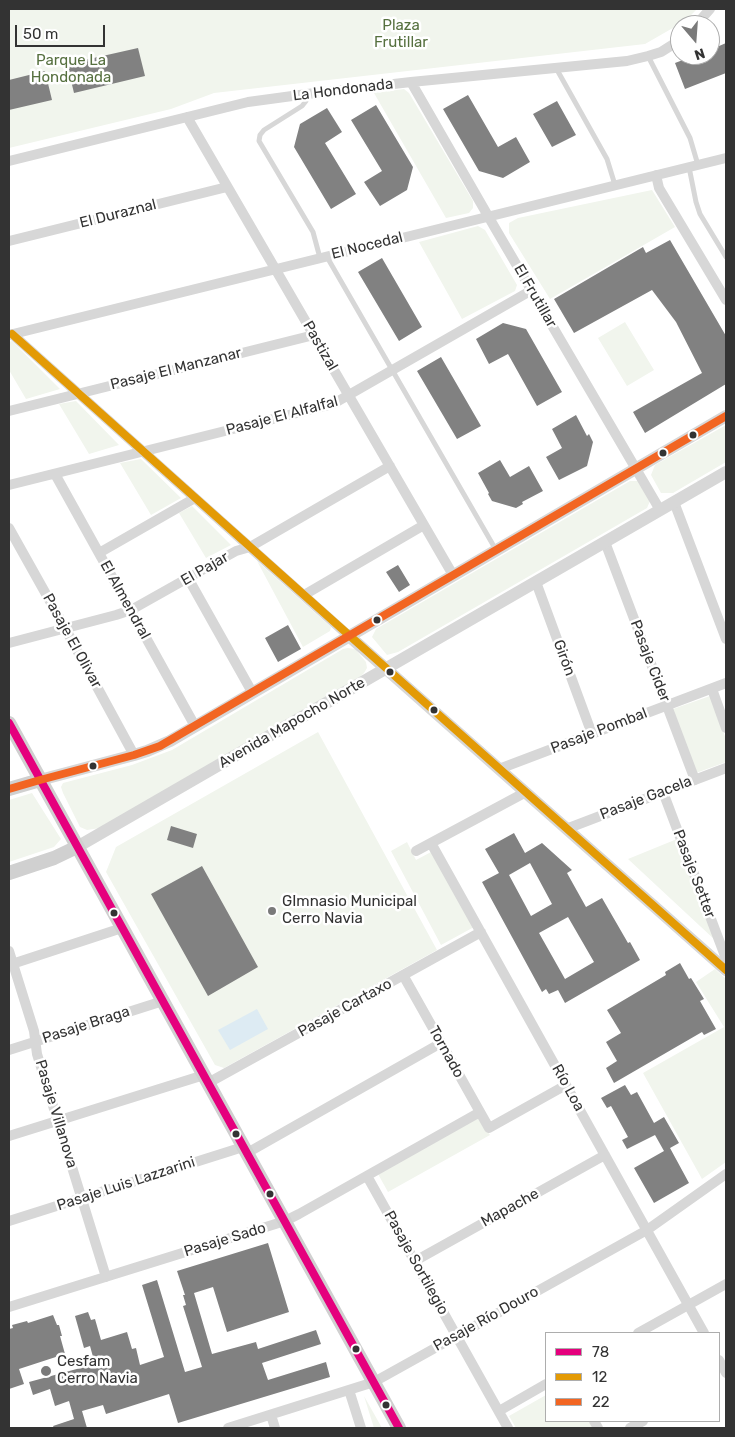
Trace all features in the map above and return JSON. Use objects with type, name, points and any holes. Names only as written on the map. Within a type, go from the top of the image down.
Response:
[{"type":"main road","points":[[9,723],[399,1428]]},
{"type":"main road","points":[[9,789],[40,780]]},
{"type":"main road","name":"Avenida Mapocho Norte","points":[[9,873],[54,858],[77,847]]},
{"type":"street","name":"La Hondonada","points":[[9,161],[248,102],[411,82],[627,61],[661,52],[670,46]]},
{"type":"street","name":"El Frutillar","points":[[411,82],[660,510]]},
{"type":"street","name":"Pastizal","points":[[187,117],[453,575]]},
{"type":"street","name":"El Nocedal","points":[[10,334],[726,158]]},
{"type":"street","points":[[656,175],[659,188],[726,300]]},
{"type":"street","name":"El Duraznal","points":[[9,240],[227,187]]},
{"type":"street","name":"Pasaje El Alfalfal","points":[[9,485],[328,406],[349,396],[532,290]]},
{"type":"street","points":[[10,334],[566,828],[722,957],[726,970]]},
{"type":"street","name":"Pasaje El Manzanar","points":[[9,411],[314,336]]},
{"type":"street","points":[[40,780],[134,756],[160,746],[726,416]]},
{"type":"street","name":"El Pajar","points":[[9,643],[131,610],[236,551],[250,547],[390,466]]},
{"type":"street","name":"Avenida Mapocho Norte","points":[[77,847],[726,472]]},
{"type":"street","name":"El Almendral","points":[[54,474],[195,726]]},
{"type":"street","points":[[99,553],[195,498]]},
{"type":"street","points":[[674,502],[726,639]]},
{"type":"street","points":[[304,595],[424,525]]},
{"type":"street","name":"Pasaje El Olivar","points":[[9,528],[66,628],[134,756]]},
{"type":"street","name":"Pasaje Cider","points":[[605,542],[695,780]]},
{"type":"street","points":[[188,578],[252,692]]},
{"type":"street","name":"Girón","points":[[536,582],[592,734]]},
{"type":"street","name":"Pasaje Pombal","points":[[500,769],[726,683]]},
{"type":"street","points":[[712,689],[726,728]]},
{"type":"street","name":"Pasaje Gacela","points":[[566,828],[726,768]]},
{"type":"street","points":[[416,851],[526,792]]},
{"type":"street","name":"Pasaje Setter","points":[[663,792],[722,957]]},
{"type":"street","name":"Río Loa","points":[[431,843],[703,1332]]},
{"type":"street","points":[[11,964],[122,928]]},
{"type":"street","name":"Pasaje Cartaxo","points":[[9,1136],[58,1120],[206,1079],[481,932]]},
{"type":"street","name":"Pasaje Villanova","points":[[9,951],[11,964],[34,1031],[37,1054],[106,1277]]},
{"type":"street","name":"Tornado","points":[[403,975],[489,1128],[566,1085]]},
{"type":"street","name":"Pasaje Braga","points":[[9,1050],[163,1001]]},
{"type":"street","name":"Pasaje Luis Lazzarini","points":[[9,1221],[245,1150],[442,1043]]},
{"type":"street","name":"Pasaje Sado","points":[[9,1307],[284,1221],[480,1112]]},
{"type":"street","name":"Mapache","points":[[415,1261],[605,1155]]},
{"type":"street","name":"Pasaje Río Douro","points":[[228,1428],[374,1382],[647,1230],[726,1174]]},
{"type":"street","name":"Pasaje Sortilegio","points":[[367,1176],[508,1428]]},
{"type":"street","points":[[640,1332],[726,1284]]},
{"type":"street","points":[[720,1362],[726,1374]]},
{"type":"street","points":[[498,1411],[545,1385]]},
{"type":"street","points":[[349,1390],[362,1428]]},
{"type":"street","points":[[271,1415],[275,1428]]},
{"type":"street","points":[[630,1428],[641,1422]]},
{"type":"lane","points":[[648,56],[690,138],[696,202],[700,214],[726,257]]},
{"type":"lane","points":[[556,68],[607,159],[615,185]]},
{"type":"lane","points":[[307,94],[306,102],[302,106],[264,130],[260,135],[259,141],[313,232],[323,257],[393,370],[496,550]]},
{"type":"green space","name":"Parque La Hondonada","points":[[9,9],[697,9],[691,15],[670,15],[670,30],[645,44],[214,93],[171,109],[9,148]]},
{"type":"green space","points":[[404,89],[409,93],[473,201],[473,208],[469,213],[446,218],[374,93]]},
{"type":"green space","points":[[652,190],[675,227],[550,299],[509,233],[509,223],[518,218]]},
{"type":"green space","points":[[478,226],[485,230],[517,285],[515,291],[462,319],[419,242]]},
{"type":"green space","points":[[625,322],[654,370],[627,386],[598,338]]},
{"type":"green space","points":[[12,341],[60,389],[26,399],[9,370],[9,342]]},
{"type":"green space","points":[[76,401],[119,445],[89,454],[59,404]]},
{"type":"green space","points":[[726,425],[726,462],[673,493],[661,493],[651,475],[655,465]]},
{"type":"green space","points":[[141,459],[181,498],[151,515],[120,463]]},
{"type":"green space","points":[[630,481],[639,481],[650,501],[647,508],[398,652],[387,655],[372,637],[376,629]]},
{"type":"green space","points":[[192,506],[231,545],[206,558],[179,513]]},
{"type":"green space","points":[[257,561],[331,627],[330,631],[303,647]]},
{"type":"green space","points":[[343,649],[355,649],[366,662],[367,668],[359,678],[100,828],[87,830],[80,827],[63,793],[61,787],[63,783],[132,765],[172,750]]},
{"type":"green space","points":[[710,696],[726,739],[726,762],[696,773],[673,709]]},
{"type":"green space","name":"GImnasio Municipal Cerro Navia","points":[[318,732],[437,950],[224,1068],[215,1065],[106,872],[116,847]]},
{"type":"green space","points":[[32,793],[61,839],[54,847],[9,862],[9,800]]},
{"type":"green space","points":[[677,839],[715,940],[628,859]]},
{"type":"green space","points":[[407,842],[416,860],[433,851],[474,927],[441,945],[391,851]]},
{"type":"green space","points":[[715,969],[726,979],[726,1162],[702,1179],[643,1073],[724,1027],[696,982]]},
{"type":"green space","points":[[478,1118],[490,1135],[388,1192],[378,1174]]},
{"type":"green space","points":[[364,1396],[382,1428],[374,1428]]},
{"type":"green space","points":[[545,1396],[545,1422],[589,1422],[592,1428],[516,1428],[509,1416]]},
{"type":"shaded area","points":[[257,1009],[268,1029],[230,1050],[218,1030]]},
{"type":"building","points":[[726,43],[726,73],[685,89],[676,65],[720,65],[720,46]]},
{"type":"building","points":[[138,48],[145,76],[74,93],[67,64]]},
{"type":"building","points":[[45,71],[52,100],[9,110],[9,80]]},
{"type":"building","points":[[468,95],[498,147],[516,137],[530,162],[503,178],[479,171],[443,109]]},
{"type":"building","points":[[557,101],[576,135],[552,147],[533,114]]},
{"type":"building","points":[[376,105],[413,167],[407,190],[380,206],[364,182],[382,171],[351,120]]},
{"type":"building","points":[[327,108],[342,132],[325,143],[356,194],[331,209],[294,147],[300,124]]},
{"type":"building","points":[[670,240],[726,336],[726,384],[645,433],[633,412],[702,373],[676,322],[652,290],[574,333],[554,299],[643,247],[646,253]]},
{"type":"building","points":[[382,258],[422,327],[399,341],[358,272]]},
{"type":"building","points":[[503,323],[526,329],[562,392],[537,406],[508,354],[489,364],[476,339]]},
{"type":"building","points":[[441,357],[481,426],[457,439],[417,371]]},
{"type":"building","points":[[576,415],[587,436],[589,434],[593,442],[587,466],[559,480],[546,457],[562,448],[552,429]]},
{"type":"building","points":[[500,460],[510,477],[529,466],[543,491],[522,502],[523,504],[516,508],[492,501],[478,473]]},
{"type":"building","points":[[398,565],[410,585],[399,592],[386,572]]},
{"type":"building","points":[[288,625],[301,649],[278,662],[265,638]]},
{"type":"building","points":[[171,826],[197,834],[193,848],[167,840]]},
{"type":"building","points":[[514,833],[525,853],[542,843],[572,870],[567,873],[586,907],[602,898],[640,960],[565,1003],[558,990],[549,994],[546,989],[542,992],[482,882],[499,873],[485,849]],"holes":[[[530,863],[552,904],[531,916],[509,875]],[[568,917],[594,962],[565,979],[539,933]]]},
{"type":"building","points":[[202,866],[258,967],[208,996],[151,894]]},
{"type":"building","points":[[680,963],[704,999],[700,1001],[716,1029],[704,1035],[702,1032],[614,1083],[606,1068],[617,1061],[606,1042],[621,1033],[607,1010],[666,975],[665,972]]},
{"type":"building","points":[[625,1085],[631,1095],[637,1092],[654,1123],[664,1117],[679,1143],[670,1148],[689,1183],[654,1203],[634,1168],[664,1151],[655,1135],[627,1149],[622,1140],[628,1137],[611,1106],[607,1108],[601,1098]]},
{"type":"building","points":[[268,1243],[289,1312],[227,1332],[213,1287],[194,1293],[212,1354],[256,1342],[258,1349],[316,1330],[321,1344],[262,1363],[268,1380],[326,1362],[330,1377],[178,1423],[169,1394],[106,1414],[103,1405],[82,1411],[87,1428],[54,1428],[53,1426],[74,1419],[69,1401],[55,1406],[50,1389],[33,1395],[29,1382],[95,1364],[90,1346],[84,1348],[75,1316],[88,1312],[91,1320],[95,1319],[101,1340],[127,1332],[132,1349],[136,1348],[140,1365],[164,1357],[142,1285],[157,1280],[185,1372],[202,1367],[183,1306],[186,1305],[183,1295],[185,1295],[177,1271]]},
{"type":"building","points":[[53,1315],[57,1325],[59,1325],[65,1354],[19,1369],[24,1384],[9,1389],[9,1329],[13,1328],[12,1325],[27,1321],[28,1323]]},
{"type":"transit line","name":"12","points":[[12,334],[726,970]]},
{"type":"transit line","name":"22","points":[[9,789],[134,755],[160,746],[726,416]]},
{"type":"transit line","name":"78","points":[[9,723],[399,1428]]},
{"type":"place","name":"GImnasio Municipal Cerro Navia","points":[[272,911]]},
{"type":"place","name":"Cesfam Cerro Navia","points":[[46,1371]]},
{"type":"park label","name":"Plaza Frutillar","points":[[401,34]]}]
